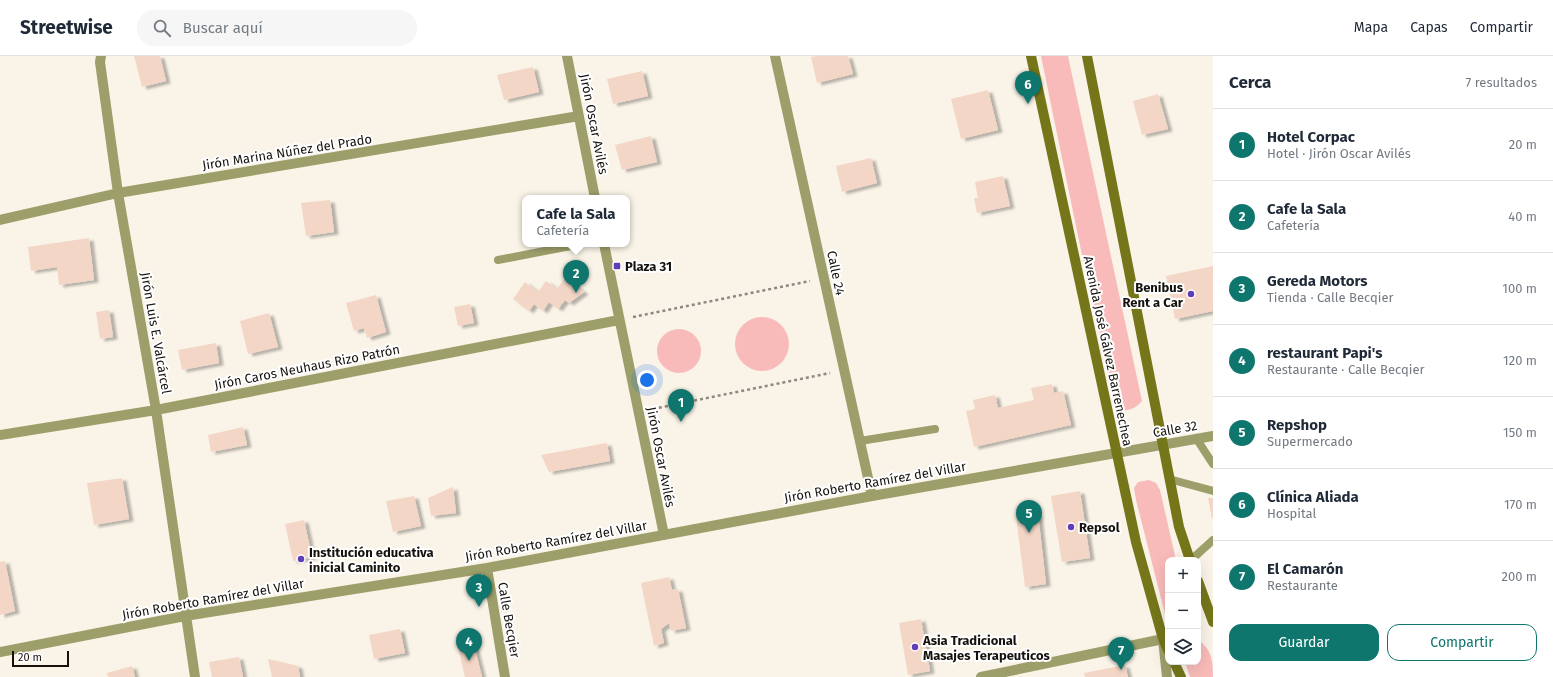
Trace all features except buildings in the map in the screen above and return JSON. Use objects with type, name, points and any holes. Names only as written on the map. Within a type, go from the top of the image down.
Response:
[{"type":"main road","name":"Avenida José Gálvez Barrenechea","points":[[1031,56],[1136,542],[1165,643]]},
{"type":"main road","points":[[1087,56],[1169,479],[1179,526],[1190,557]]},
{"type":"main road","points":[[1201,589],[1213,622]]},
{"type":"main road","points":[[1175,665],[1181,677]]},
{"type":"street","name":"Jirón Luis E. Valcárcel","points":[[101,56],[100,62],[118,193],[156,410],[195,677]]},
{"type":"street","name":"Jirón Oscar Avilés","points":[[567,56],[594,195]]},
{"type":"street","name":"Calle 24","points":[[776,56],[872,496]]},
{"type":"street","name":"Jirón Marina Núñez del Prado","points":[[0,220],[118,193],[579,116]]},
{"type":"street","name":"Jirón Oscar Avilés","points":[[605,247],[664,535]]},
{"type":"street","name":"Jirón Caros Neuhaus Rizo Patrón","points":[[0,435],[156,410],[619,320]]},
{"type":"street","name":"Calle 32","points":[[1117,452],[1213,436]]},
{"type":"street","name":"Jirón Roberto Ramírez del Villar","points":[[0,652],[185,616],[487,568],[1117,452]]},
{"type":"street","name":"Calle Becqier","points":[[487,568],[506,677]]},
{"type":"street","points":[[981,677],[1163,639],[1167,677]]},
{"type":"lane","points":[[498,260],[565,247]]},
{"type":"lane","points":[[860,441],[935,429]]},
{"type":"lane","points":[[1196,438],[1213,464]]},
{"type":"lane","points":[[1169,479],[1213,491]]},
{"type":"lane","points":[[1194,557],[1213,540]]},
{"type":"path","points":[[619,320],[824,278]]},
{"type":"path","points":[[639,412],[845,370]]},
{"type":"shaded area","points":[[1041,56],[1068,56],[1142,401],[1134,408],[1128,410],[1119,409],[1115,400],[1083,260]]},
{"type":"shaded area","points":[[757,317],[767,317],[777,321],[785,329],[789,339],[789,349],[785,359],[777,367],[767,371],[757,371],[747,367],[739,359],[735,349],[735,339],[739,329],[747,321]]},
{"type":"shaded area","points":[[679,329],[691,333],[697,339],[701,351],[697,363],[691,369],[679,373],[667,369],[661,363],[657,351],[661,339],[667,333]]},
{"type":"shaded area","points":[[1149,480],[1156,483],[1160,490],[1175,557],[1165,557],[1165,614],[1136,500],[1134,488],[1138,482]]},
{"type":"shaded area","points":[[1201,642],[1206,647],[1211,656],[1213,677],[1190,677],[1186,665],[1201,665]]},
{"type":"place","name":"Clínica Aliada","points":[[1028,104]]},
{"type":"place","name":"Plaza 31","points":[[617,266]]},
{"type":"place","name":"Cafe la Sala","points":[[576,293]]},
{"type":"place","name":"Benibus Rent a Car","points":[[1191,294]]},
{"type":"place","name":"Hotel Corpac","points":[[681,422]]},
{"type":"place","name":"Repsol","points":[[1071,527]]},
{"type":"place","name":"Repshop","points":[[1029,533]]},
{"type":"place","name":"Institución educativa inicial Caminito","points":[[301,559]]},
{"type":"place","name":"Gereda Motors","points":[[479,607]]},
{"type":"place","name":"Asia Tradicional Masajes Terapeuticos","points":[[915,647]]},
{"type":"place","name":"restaurant Papi's","points":[[469,661]]},
{"type":"place","name":"El Camarón","points":[[1121,670]]}]
